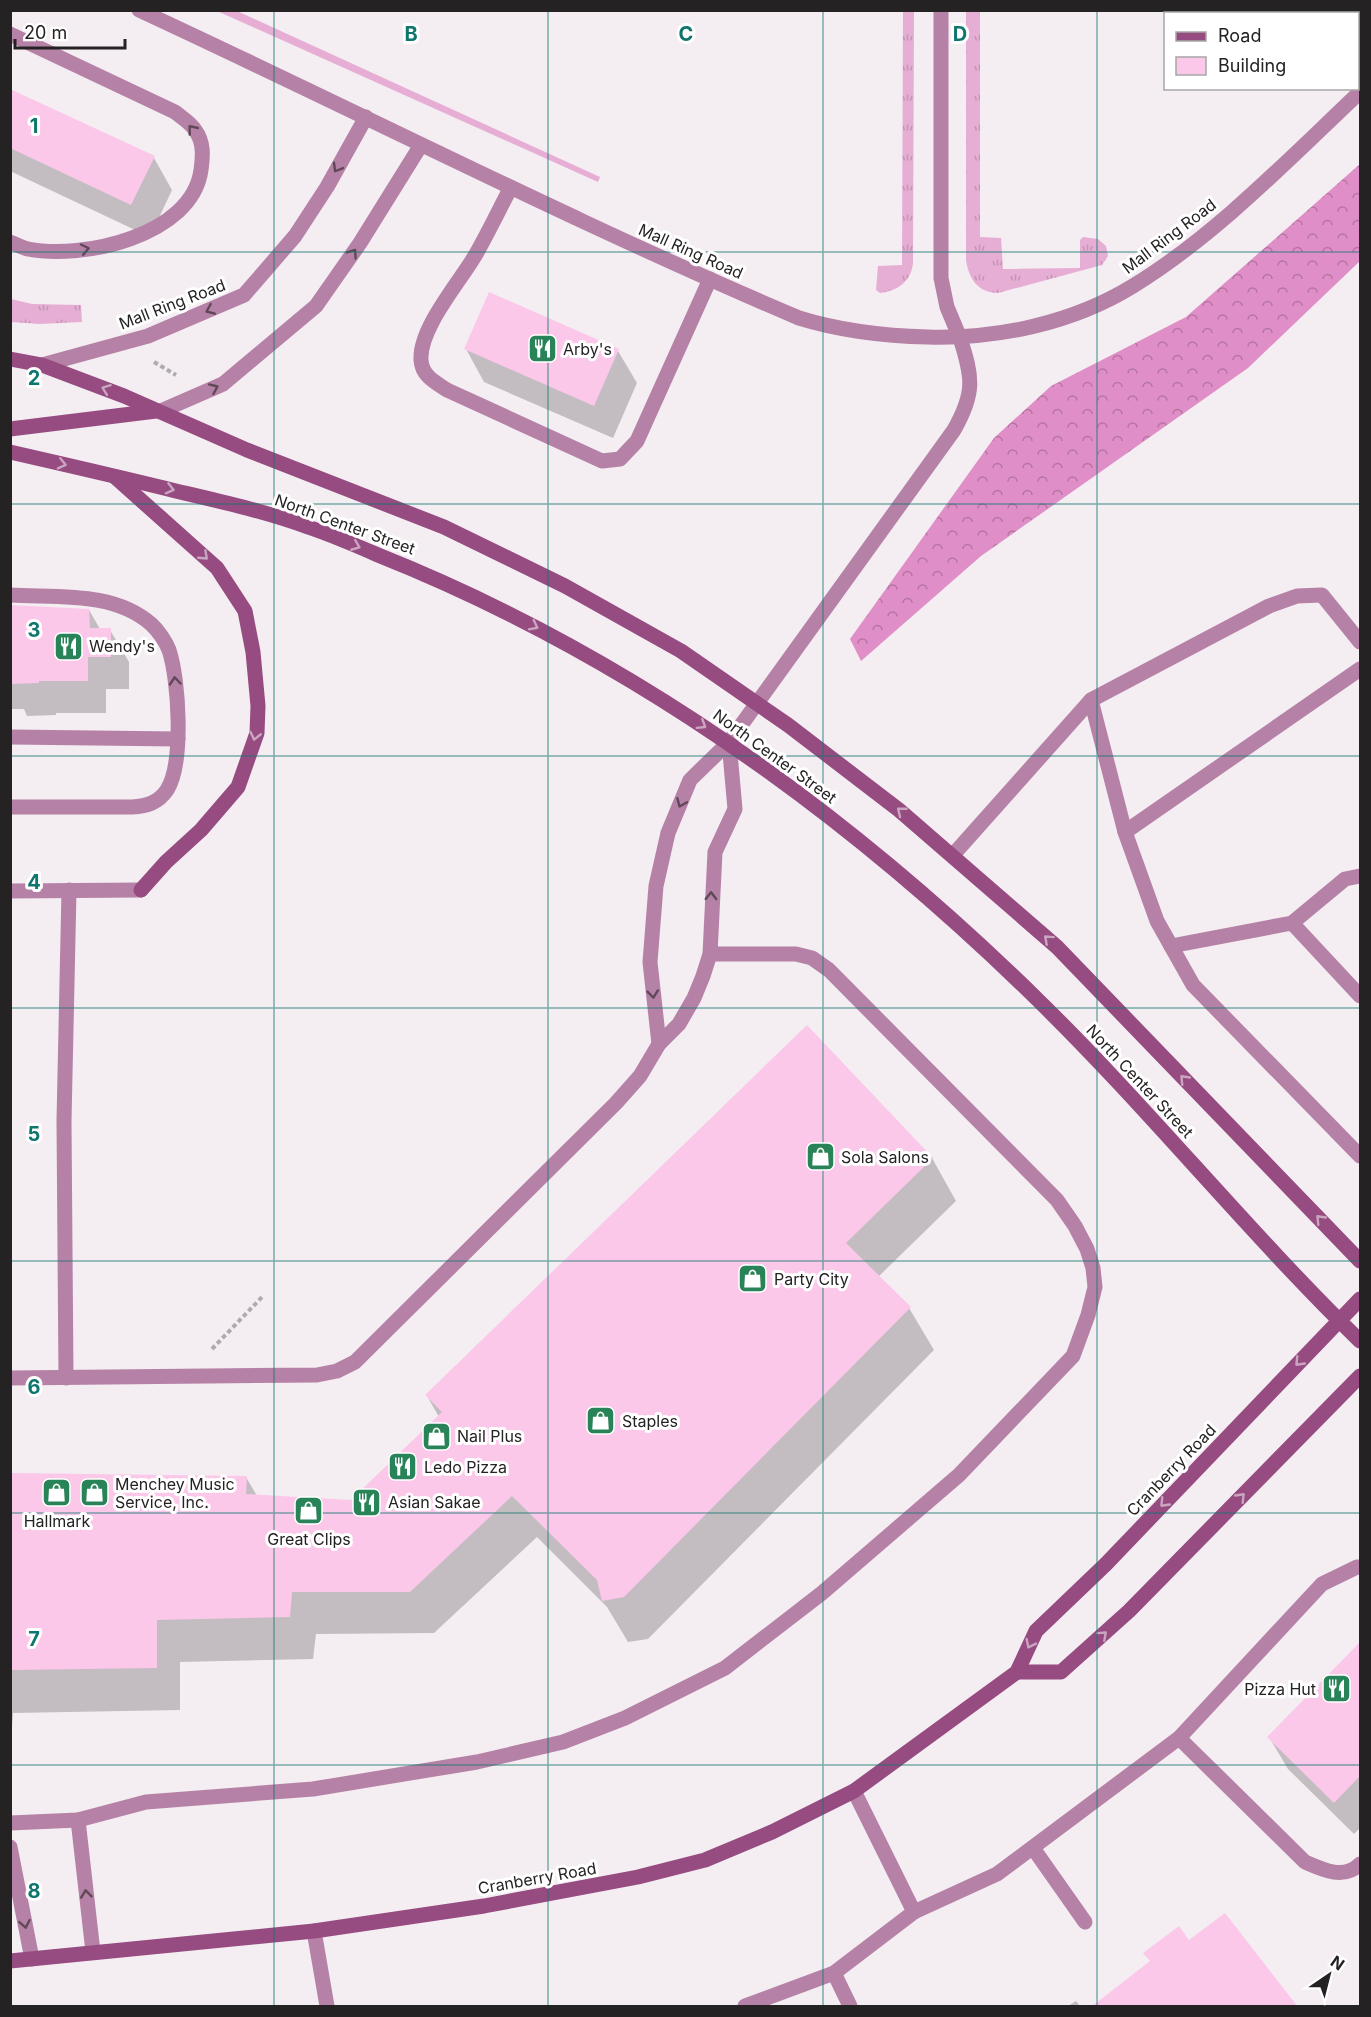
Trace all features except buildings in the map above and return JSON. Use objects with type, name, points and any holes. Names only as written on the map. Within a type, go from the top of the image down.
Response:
[{"type":"street","name":"Mall Ring Road","points":[[139,10],[366,117],[510,189],[799,318],[851,331],[907,337],[960,338],[1004,333],[1046,323],[1090,307],[1132,287],[1185,251],[1233,210],[1360,92]]},
{"type":"street","points":[[659,1044],[650,962],[656,886],[668,833],[690,780],[729,742],[954,430],[966,408],[970,385],[968,362],[947,307],[941,278],[941,10]]},
{"type":"street","points":[[10,34],[175,112],[196,130],[204,151],[201,174],[191,196],[179,211],[153,230],[119,242],[75,251],[27,249],[10,242]]},
{"type":"street","name":"Mall Ring Road","points":[[42,365],[148,336],[244,295],[295,236],[327,187],[366,117]]},
{"type":"street","points":[[10,429],[160,411],[223,384],[316,306],[360,243],[421,145]]},
{"type":"street","points":[[510,189],[475,255],[437,314],[423,344],[421,360],[425,374],[447,390],[602,462],[620,459],[637,441],[710,279]]},
{"type":"street","name":"North Center Street","points":[[10,359],[42,365],[160,411],[247,450],[444,527],[504,555],[681,651],[788,725],[899,810],[1057,947],[1360,1261]]},
{"type":"street","name":"North Center Street","points":[[10,452],[248,508],[310,527],[432,576],[549,634],[608,667],[729,742],[880,857],[936,905],[1042,1003],[1360,1341]]},
{"type":"street","points":[[10,891],[141,890],[166,862],[201,830],[238,787],[257,733],[258,706],[253,651],[245,611],[217,568],[113,476]]},
{"type":"street","points":[[10,595],[103,600],[128,608],[153,625],[169,648],[175,676],[178,739],[175,772],[166,791],[150,805],[10,807]]},
{"type":"street","points":[[953,855],[1091,700],[1269,606],[1297,596],[1322,595],[1360,642]]},
{"type":"street","points":[[1125,832],[1360,669]]},
{"type":"street","points":[[1091,700],[1125,832],[1157,921],[1193,985],[1360,1156]]},
{"type":"street","points":[[10,737],[178,739]]},
{"type":"street","points":[[10,1378],[317,1375],[337,1371],[355,1362],[616,1103],[640,1076],[659,1044],[679,1024],[694,998],[710,954],[711,886],[715,852],[735,808],[729,742]]},
{"type":"street","points":[[1171,946],[1292,923],[1345,879],[1360,876]]},
{"type":"street","points":[[66,1378],[64,1121],[69,890]]},
{"type":"street","points":[[1292,923],[1360,996]]},
{"type":"street","points":[[10,1823],[78,1820],[147,1802],[313,1789],[477,1762],[563,1742],[625,1718],[725,1668],[822,1593],[959,1475],[1073,1356],[1088,1315],[1095,1287],[1088,1249],[1057,1200],[829,970],[812,958],[796,954],[710,954]]},
{"type":"street","name":"Cranberry Road","points":[[10,1961],[314,1932],[484,1906],[638,1877],[705,1860],[772,1832],[854,1791],[1017,1672],[1036,1631],[1106,1564],[1360,1299]]},
{"type":"street","points":[[1017,1672],[1061,1672],[1129,1611],[1360,1376]]},
{"type":"street","points":[[745,2007],[834,1973],[914,1912],[997,1874],[1179,1738],[1322,1584],[1360,1567]]},
{"type":"street","points":[[1179,1738],[1305,1862],[1330,1873],[1354,1870],[1360,1864]]},
{"type":"street","points":[[854,1791],[914,1912]]},
{"type":"street","points":[[78,1820],[93,1952]]},
{"type":"street","points":[[10,1847],[32,1959]]},
{"type":"street","points":[[1033,1848],[1085,1922]]},
{"type":"street","points":[[314,1932],[327,2007]]},
{"type":"street","points":[[834,1973],[850,2007]]},
{"type":"path","points":[[153,361],[179,377]]},
{"type":"path","points":[[208,1353],[263,1296]]},
{"type":"green space","points":[[217,11],[237,11],[600,177],[598,182]]},
{"type":"green space","points":[[903,11],[914,11],[913,263],[912,270],[902,284],[897,288],[880,293],[876,290],[878,266],[902,265]]},
{"type":"green space","points":[[966,11],[980,11],[980,237],[1001,238],[1003,269],[1080,268],[1080,240],[1083,237],[1098,239],[1106,246],[1108,256],[1102,265],[998,293],[985,290],[972,278],[966,259]]},
{"type":"green space","points":[[1360,164],[1360,261],[1248,368],[981,556],[861,661],[850,639],[994,438],[1051,386],[1186,317]]},
{"type":"green space","points":[[11,299],[32,304],[81,305],[82,322],[40,324],[11,322]]},
{"type":"place","name":"Arby's","points":[[542,349]]},
{"type":"place","name":"Wendy's","points":[[68,646]]},
{"type":"place","name":"Sola Salons","points":[[820,1157]]},
{"type":"place","name":"Party City","points":[[753,1279]]},
{"type":"place","name":"Staples","points":[[601,1421]]},
{"type":"place","name":"Nail Plus","points":[[436,1436]]},
{"type":"place","name":"Ledo Pizza","points":[[403,1467]]},
{"type":"place","name":"Hallmark","points":[[57,1493]]},
{"type":"place","name":"Menchey Music Service, Inc.","points":[[94,1493]]},
{"type":"place","name":"Asian Sakae","points":[[367,1502]]},
{"type":"place","name":"Great Clips","points":[[309,1511]]},
{"type":"place","name":"Pizza Hut","points":[[1337,1689]]}]
